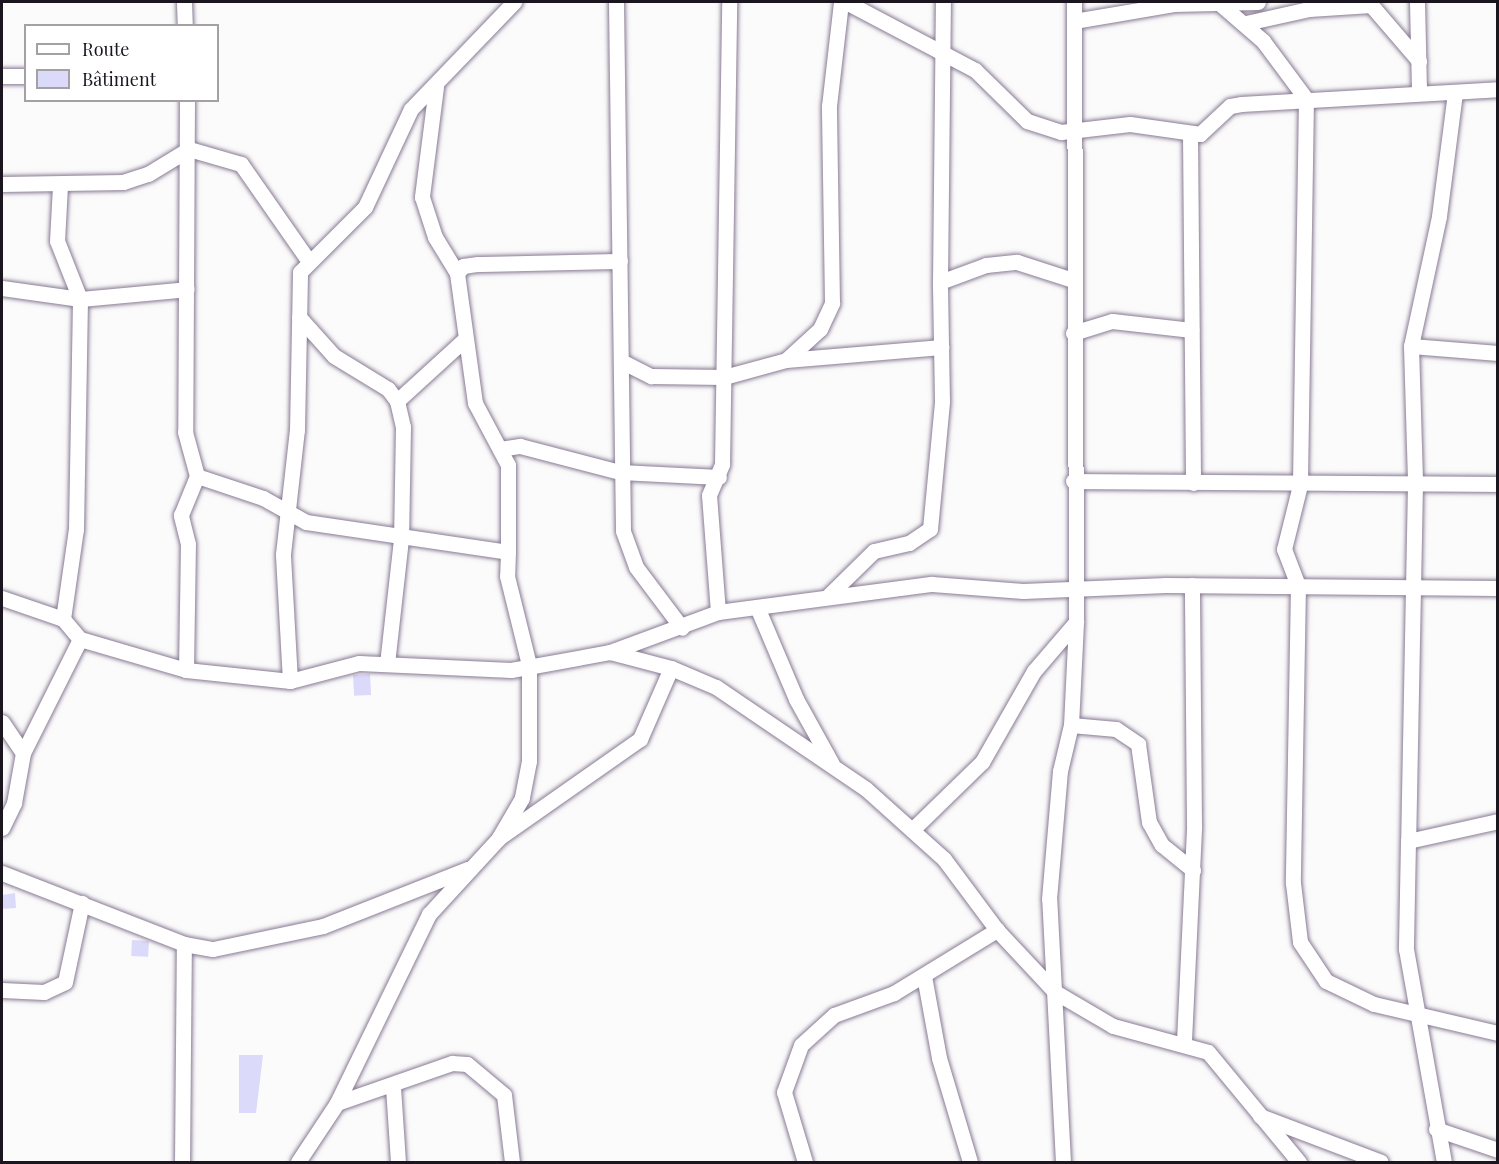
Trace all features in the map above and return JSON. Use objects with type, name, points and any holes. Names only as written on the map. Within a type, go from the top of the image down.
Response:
[{"type":"street","points":[[184,2],[185,24]]},
{"type":"street","points":[[290,681],[283,554],[289,516],[300,272],[308,260],[335,242],[365,207],[398,130],[514,2]]},
{"type":"street","points":[[616,2],[621,361],[620,472],[623,531],[636,567],[682,628]]},
{"type":"street","points":[[718,612],[709,495],[719,477],[724,377],[729,2]]},
{"type":"street","points":[[786,360],[820,329],[832,303],[829,106],[841,2]]},
{"type":"street","points":[[846,2],[975,70],[1027,121],[1074,133],[1130,124],[1190,134],[1210,127],[1230,106],[1306,99],[1455,93],[1497,88]]},
{"type":"street","points":[[829,595],[874,550],[909,543],[930,529],[937,488],[941,347],[940,282],[945,54],[943,2]]},
{"type":"street","points":[[1063,1162],[1049,899],[1060,771],[1071,725],[1076,622],[1073,591],[1074,2]]},
{"type":"street","points":[[1074,21],[1174,4],[1258,2]]},
{"type":"street","points":[[1418,2],[1419,93]]},
{"type":"street","points":[[1220,4],[1246,23],[1306,99],[1300,485],[1284,549],[1298,585],[1293,892],[1300,942],[1326,981],[1374,1004],[1497,1033]]},
{"type":"street","points":[[1246,23],[1309,9],[1371,5],[1419,61]]},
{"type":"street","points":[[2,76],[24,76]]},
{"type":"street","points":[[436,87],[422,197],[435,237],[457,273],[475,403],[508,465],[507,576],[529,665],[529,761],[522,798],[498,839]]},
{"type":"street","points":[[1444,1162],[1436,1129],[1419,1014],[1406,949],[1415,484],[1411,346],[1439,216],[1455,93]]},
{"type":"street","points":[[186,670],[188,543],[181,515],[197,476],[184,432],[189,149],[187,102]]},
{"type":"street","points":[[1190,134],[1192,483]]},
{"type":"street","points":[[2,184],[60,185],[123,182],[148,174],[189,149],[241,164],[308,260]]},
{"type":"street","points":[[60,185],[57,241],[80,299],[76,529],[63,619]]},
{"type":"street","points":[[457,273],[463,266],[478,264],[620,261]]},
{"type":"street","points":[[940,282],[986,265],[1017,262],[1073,280]]},
{"type":"street","points":[[2,288],[80,299],[187,289]]},
{"type":"street","points":[[299,317],[334,356],[388,389],[398,401],[403,427],[401,539],[387,663]]},
{"type":"street","points":[[1073,333],[1112,321],[1191,330]]},
{"type":"street","points":[[398,401],[465,339]]},
{"type":"street","points":[[1411,346],[1497,353]]},
{"type":"street","points":[[621,361],[651,376],[724,377],[786,360],[941,347]]},
{"type":"street","points":[[500,449],[520,446],[620,472],[719,477]]},
{"type":"street","points":[[197,476],[262,498],[289,516],[401,539],[508,552]]},
{"type":"street","points":[[1073,481],[1300,485],[1497,484]]},
{"type":"street","points":[[2,598],[63,619],[80,639],[186,670],[290,681],[359,663],[387,663],[477,671],[529,665],[610,652],[682,628],[718,612],[829,595],[932,584],[1073,591],[1192,585],[1497,588]]},
{"type":"street","points":[[1184,1041],[1192,870],[1192,585]]},
{"type":"street","points":[[757,607],[796,699],[833,767]]},
{"type":"street","points":[[912,830],[982,762],[1034,671],[1076,622]]},
{"type":"street","points":[[2,828],[14,803],[23,753],[80,639]]},
{"type":"street","points":[[610,652],[671,668],[716,687],[833,767],[912,830],[944,859],[997,930],[1055,992],[1132,1034],[1184,1041],[1208,1052],[1299,1162]]},
{"type":"street","points":[[298,1162],[337,1103],[418,933],[498,839],[640,739],[671,668]]},
{"type":"street","points":[[2,722],[23,753]]},
{"type":"street","points":[[1071,725],[1116,729],[1138,744],[1149,822],[1162,845],[1192,870]]},
{"type":"street","points":[[1408,841],[1497,821]]},
{"type":"street","points":[[2,873],[184,944],[241,946],[323,926],[471,868]]},
{"type":"street","points":[[2,990],[44,992],[65,982],[82,903]]},
{"type":"street","points":[[805,1162],[784,1092],[801,1045],[834,1015],[924,976],[997,930]]},
{"type":"street","points":[[182,1162],[184,944]]},
{"type":"street","points":[[924,976],[939,1058],[970,1162]]},
{"type":"street","points":[[337,1103],[393,1087],[452,1063],[485,1074],[504,1095],[512,1162]]},
{"type":"street","points":[[393,1087],[398,1162]]},
{"type":"street","points":[[1260,1116],[1381,1162]]},
{"type":"street","points":[[1436,1129],[1497,1150]]},
{"type":"building","points":[[370,674],[371,695],[354,696],[353,675]]},
{"type":"building","points":[[15,893],[16,908],[2,909],[2,895]]},
{"type":"building","points":[[132,940],[149,941],[148,957],[131,956]]},
{"type":"building","points":[[239,1055],[263,1055],[256,1113],[239,1113]]}]
